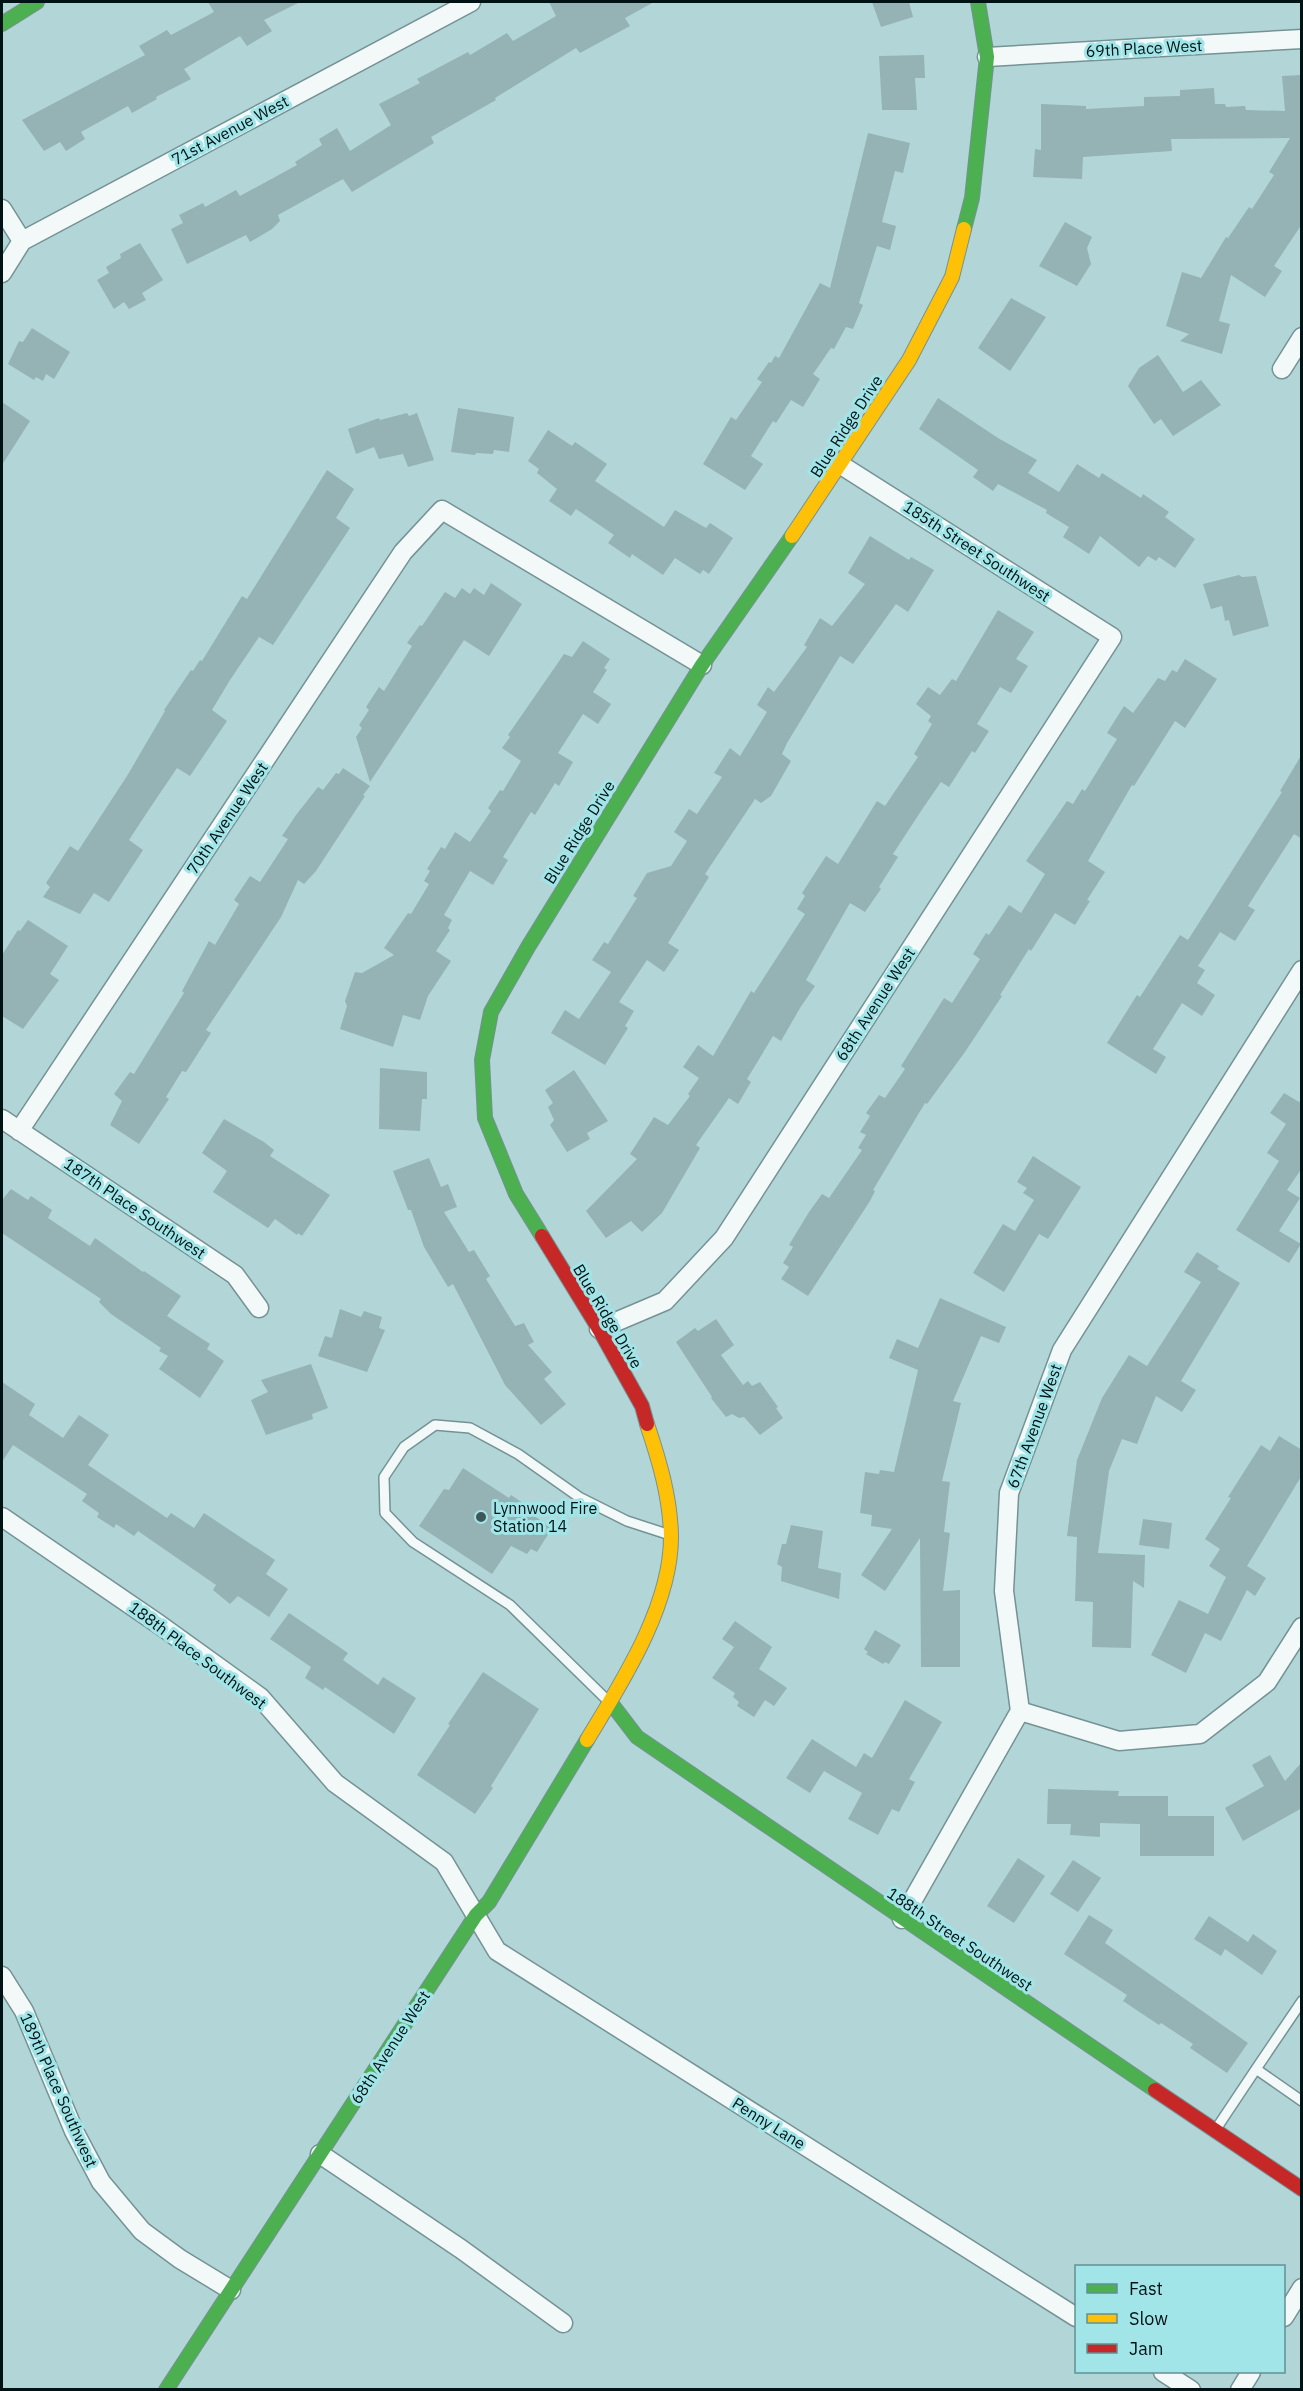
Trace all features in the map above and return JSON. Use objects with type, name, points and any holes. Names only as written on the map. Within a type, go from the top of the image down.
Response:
[{"type":"street","points":[[2,24],[36,2]]},
{"type":"street","name":"71st Avenue West","points":[[2,273],[22,241],[471,2]]},
{"type":"street","name":"Blue Ridge Drive","points":[[611,1704],[646,1633],[665,1583],[671,1536],[665,1481],[642,1406],[599,1329],[516,1194],[485,1118],[482,1060],[492,1012],[528,947],[702,665],[841,465],[909,360],[952,277],[972,198],[987,57],[978,2]]},
{"type":"street","name":"69th Place West","points":[[987,57],[1302,39]]},
{"type":"street","points":[[2,209],[22,241]]},
{"type":"street","points":[[1282,369],[1302,337]]},
{"type":"street","name":"185th Street Southwest","points":[[841,465],[1112,638]]},
{"type":"street","name":"70th Avenue West","points":[[19,1131],[404,552],[442,510],[702,665]]},
{"type":"street","name":"68th Avenue West","points":[[599,1329],[665,1301],[724,1238],[1112,638]]},
{"type":"street","name":"67th Avenue West","points":[[1020,1711],[1004,1591],[1009,1493],[1062,1350],[1302,970]]},
{"type":"street","name":"187th Place Southwest","points":[[2,1119],[235,1275],[260,1308]]},
{"type":"street","name":"188th Place Southwest","points":[[2,1516],[160,1624],[260,1698],[335,1783],[444,1862],[476,1915]]},
{"type":"street","points":[[902,1919],[1020,1711],[1119,1741],[1200,1734],[1267,1682],[1302,1628]]},
{"type":"street","name":"68th Avenue West","points":[[166,2390],[476,1915],[489,1902],[588,1737],[611,1704]]},
{"type":"street","name":"188th Street Southwest","points":[[611,1704],[637,1737],[1302,2189]]},
{"type":"street","name":"Penny Lane","points":[[476,1915],[497,1952],[1075,2316]]},
{"type":"street","name":"189th Place Southwest","points":[[2,1976],[24,2011],[74,2131],[101,2182],[142,2231],[180,2259],[231,2290]]},
{"type":"street","points":[[320,2154],[461,2249],[562,2322]]},
{"type":"street","points":[[1285,2315],[1302,2288]]},
{"type":"street","points":[[1165,2373],[1191,2390]]},
{"type":"street","points":[[1240,2390],[1250,2373]]},
{"type":"lane","points":[[611,1704],[510,1605],[413,1542],[386,1513],[384,1477],[404,1447],[435,1425],[470,1428],[518,1454],[579,1497],[627,1521],[671,1536]]},
{"type":"lane","points":[[1215,2130],[1302,2001]]},
{"type":"lane","points":[[1256,2069],[1302,2101]]},
{"type":"building","points":[[208,2],[300,2],[264,20],[272,31],[247,46],[240,36],[184,69],[191,79],[156,97],[157,99],[132,113],[128,106],[81,132],[85,139],[66,151],[60,142],[44,151],[22,120],[145,55],[139,46],[167,30],[171,35],[214,12]]},
{"type":"building","points":[[549,2],[654,2],[625,18],[630,26],[580,53],[576,48],[495,98],[496,100],[431,137],[434,143],[352,192],[343,179],[278,215],[280,221],[272,229],[250,242],[246,235],[187,264],[171,229],[183,223],[179,215],[203,203],[205,207],[236,190],[240,196],[297,165],[295,162],[322,145],[319,139],[337,128],[350,151],[391,125],[379,104],[420,83],[417,79],[468,52],[470,55],[507,33],[513,41],[556,16]]},
{"type":"building","points":[[872,2],[909,2],[913,17],[881,27]]},
{"type":"building","points":[[924,55],[925,78],[915,78],[917,110],[882,110],[879,56]]},
{"type":"building","points":[[1302,75],[1302,224],[1274,266],[1282,271],[1265,297],[1231,275],[1219,321],[1230,324],[1222,354],[1180,341],[1189,334],[1166,326],[1182,272],[1201,278],[1226,237],[1228,238],[1249,207],[1252,209],[1274,175],[1269,172],[1290,138],[1171,139],[1172,151],[1083,157],[1082,179],[1033,177],[1035,149],[1041,150],[1041,104],[1086,106],[1086,109],[1144,106],[1144,97],[1180,96],[1180,90],[1214,88],[1215,104],[1225,104],[1226,107],[1245,106],[1246,110],[1285,111],[1282,76]]},
{"type":"building","points":[[868,133],[910,143],[903,173],[895,171],[882,222],[896,226],[890,250],[877,246],[859,303],[863,305],[853,329],[846,327],[834,349],[831,348],[813,374],[820,379],[803,407],[791,400],[776,423],[773,421],[751,456],[763,464],[745,490],[703,464],[731,417],[736,420],[762,382],[757,379],[769,362],[771,363],[775,356],[779,358],[820,283],[830,288]]},
{"type":"building","points":[[1065,222],[1092,237],[1087,248],[1091,264],[1077,286],[1039,266]]},
{"type":"building","points":[[140,243],[163,280],[142,293],[146,300],[129,309],[124,302],[114,309],[97,280],[109,273],[106,267],[121,258],[120,254]]},
{"type":"building","points":[[1011,298],[1046,317],[1010,371],[978,348]]},
{"type":"building","points":[[32,328],[70,352],[54,379],[46,374],[43,381],[36,377],[34,380],[8,364],[19,341],[23,342]]},
{"type":"building","points":[[1158,355],[1183,392],[1201,380],[1221,405],[1173,436],[1161,419],[1154,424],[1128,386],[1139,368]]},
{"type":"building","points":[[938,398],[998,438],[1037,460],[1028,473],[1059,492],[1077,464],[1099,478],[1102,473],[1141,498],[1143,494],[1169,512],[1165,517],[1195,539],[1175,568],[1159,557],[1156,561],[1148,556],[1139,567],[1100,536],[1089,554],[1063,537],[1069,527],[1046,513],[1047,510],[998,484],[993,491],[973,477],[978,470],[919,429]]},
{"type":"building","points":[[2,402],[30,421],[2,465]]},
{"type":"building","points":[[458,408],[514,417],[509,452],[494,450],[493,454],[476,453],[475,455],[451,452]]},
{"type":"building","points":[[407,413],[409,416],[417,413],[434,460],[408,467],[403,454],[379,459],[374,447],[356,454],[348,429],[379,418],[380,420]]},
{"type":"building","points":[[548,430],[572,446],[575,442],[607,464],[595,481],[664,527],[675,510],[706,528],[710,523],[733,538],[709,574],[703,570],[700,574],[675,558],[663,575],[632,554],[630,558],[608,543],[614,535],[576,509],[571,516],[549,501],[557,489],[537,473],[539,469],[528,461]]},
{"type":"building","points":[[327,470],[354,489],[336,518],[350,528],[273,645],[259,637],[230,680],[212,710],[227,721],[190,776],[177,768],[129,840],[143,850],[109,902],[94,893],[80,914],[43,897],[50,887],[46,883],[70,846],[78,851],[127,776],[164,710],[191,670],[193,671],[200,660],[202,661],[242,596],[247,599]]},
{"type":"building","points":[[870,536],[909,560],[911,557],[934,570],[908,612],[896,604],[853,664],[840,656],[787,743],[782,754],[791,761],[771,796],[761,803],[755,799],[705,874],[709,877],[668,943],[679,950],[664,972],[647,960],[619,1002],[634,1011],[625,1026],[628,1028],[605,1065],[551,1033],[565,1010],[579,1019],[611,972],[592,960],[604,942],[608,944],[637,898],[633,896],[647,873],[671,866],[687,841],[674,832],[689,809],[697,814],[722,777],[714,773],[730,748],[740,756],[767,712],[757,705],[768,687],[774,692],[807,647],[804,645],[820,618],[832,626],[865,584],[848,573]]},
{"type":"building","points":[[1239,575],[1242,577],[1256,576],[1269,626],[1233,636],[1229,620],[1225,621],[1222,606],[1211,609],[1203,584]]},
{"type":"building","points":[[491,583],[522,604],[489,656],[464,640],[370,782],[356,737],[362,728],[359,725],[369,710],[366,707],[379,687],[384,691],[412,646],[407,643],[420,625],[422,626],[445,592],[455,598],[462,588],[470,594],[474,588],[484,595]]},
{"type":"building","points":[[998,610],[1034,632],[1016,659],[1028,666],[1011,693],[1000,687],[977,724],[989,731],[975,753],[972,751],[949,787],[941,782],[923,808],[893,854],[898,857],[879,887],[881,889],[865,912],[850,903],[806,980],[815,986],[781,1041],[773,1036],[747,1079],[751,1082],[738,1104],[729,1098],[696,1145],[700,1148],[662,1213],[642,1232],[631,1221],[606,1238],[586,1211],[637,1159],[630,1154],[654,1117],[668,1125],[690,1096],[688,1094],[699,1078],[683,1067],[698,1045],[713,1056],[751,991],[754,993],[805,914],[797,909],[805,896],[802,893],[826,856],[838,864],[877,801],[885,806],[918,757],[914,754],[932,724],[928,721],[931,716],[916,704],[928,687],[940,695],[952,679],[956,681]]},
{"type":"building","points":[[583,641],[610,659],[604,668],[607,670],[593,692],[611,704],[598,724],[583,714],[558,753],[573,762],[559,786],[555,783],[535,815],[531,812],[503,857],[508,860],[493,885],[470,871],[444,915],[452,920],[448,928],[450,930],[436,951],[451,961],[428,996],[420,1020],[403,1015],[393,1047],[340,1029],[347,1006],[345,1001],[355,972],[362,973],[394,955],[384,948],[408,913],[411,914],[429,884],[424,881],[430,871],[427,869],[441,847],[445,849],[455,832],[470,842],[491,811],[488,808],[500,790],[503,791],[521,761],[502,748],[510,737],[508,735],[564,654],[572,657]]},
{"type":"building","points":[[1185,659],[1217,679],[1185,728],[1175,721],[1134,786],[1132,785],[1088,861],[1105,872],[1087,900],[1090,901],[1075,925],[1055,913],[1031,951],[1029,949],[1000,995],[1002,996],[965,1052],[927,1104],[925,1103],[873,1190],[875,1191],[870,1201],[808,1296],[781,1279],[789,1267],[783,1263],[793,1247],[789,1245],[809,1212],[822,1194],[829,1198],[862,1150],[858,1148],[866,1135],[860,1132],[870,1116],[866,1113],[879,1095],[885,1098],[905,1069],[901,1066],[944,998],[952,1003],[980,959],[973,954],[986,933],[989,935],[1009,905],[1021,913],[1045,874],[1026,861],[1067,801],[1073,804],[1082,789],[1085,791],[1117,739],[1107,733],[1124,706],[1133,713],[1158,678],[1165,681],[1172,670],[1177,672]]},
{"type":"building","points":[[1302,754],[1302,839],[1294,834],[1248,906],[1255,910],[1235,941],[1220,932],[1198,966],[1205,970],[1197,983],[1215,995],[1202,1016],[1182,1003],[1153,1049],[1166,1057],[1156,1074],[1107,1043],[1137,995],[1140,997],[1180,935],[1188,940],[1282,792],[1280,791]]},
{"type":"building","points":[[343,768],[370,786],[363,795],[365,796],[316,871],[304,884],[298,880],[281,917],[206,1030],[211,1033],[186,1072],[182,1071],[166,1097],[169,1099],[139,1144],[110,1125],[122,1101],[114,1094],[130,1072],[134,1074],[184,993],[182,991],[209,941],[215,945],[239,904],[234,900],[250,876],[260,882],[288,839],[282,836],[296,815],[318,787],[323,790],[336,773],[339,774]]},
{"type":"building","points":[[28,920],[68,946],[50,974],[59,980],[23,1029],[2,1016],[2,955],[18,930],[20,931]]},
{"type":"building","points":[[380,1068],[427,1072],[427,1099],[422,1099],[420,1131],[379,1129]]},
{"type":"building","points":[[574,1070],[608,1121],[587,1133],[590,1139],[567,1152],[550,1125],[554,1120],[548,1107],[553,1103],[545,1090]]},
{"type":"building","points":[[1284,1093],[1299,1102],[1302,1099],[1302,1168],[1287,1190],[1300,1198],[1279,1231],[1301,1244],[1289,1263],[1236,1230],[1279,1161],[1267,1153],[1286,1124],[1270,1113]]},
{"type":"building","points":[[224,1119],[264,1142],[274,1150],[270,1156],[330,1195],[302,1236],[298,1233],[297,1235],[275,1219],[268,1228],[213,1192],[227,1171],[202,1153]]},
{"type":"building","points":[[1033,1156],[1081,1187],[1048,1239],[1039,1234],[1004,1292],[973,1273],[1003,1224],[1015,1231],[1034,1200],[1023,1193],[1027,1188],[1017,1182]]},
{"type":"building","points":[[429,1158],[441,1187],[448,1184],[457,1207],[444,1212],[469,1252],[474,1250],[490,1276],[486,1279],[515,1326],[524,1323],[534,1342],[528,1345],[552,1372],[544,1379],[566,1404],[541,1425],[505,1385],[453,1284],[448,1287],[424,1247],[411,1210],[408,1210],[393,1171]]},
{"type":"building","points":[[11,1189],[28,1200],[31,1196],[52,1210],[48,1218],[90,1246],[95,1238],[181,1296],[167,1316],[210,1344],[207,1349],[224,1361],[200,1398],[159,1369],[168,1356],[159,1351],[161,1348],[111,1314],[99,1302],[101,1299],[2,1233],[2,1200]]},
{"type":"building","points":[[1197,1252],[1219,1266],[1217,1269],[1240,1283],[1181,1381],[1196,1390],[1182,1412],[1156,1396],[1137,1444],[1122,1439],[1109,1471],[1098,1553],[1145,1555],[1144,1588],[1133,1581],[1131,1648],[1092,1647],[1093,1602],[1075,1601],[1077,1537],[1067,1536],[1077,1460],[1102,1398],[1129,1355],[1147,1366],[1201,1282],[1184,1272]]},
{"type":"building","points":[[940,1298],[1006,1327],[999,1343],[981,1336],[953,1401],[961,1403],[942,1481],[950,1482],[944,1532],[950,1533],[943,1591],[960,1590],[960,1667],[921,1667],[920,1538],[885,1591],[861,1575],[892,1529],[871,1526],[872,1515],[860,1513],[865,1472],[879,1474],[880,1470],[894,1472],[918,1370],[889,1358],[897,1339],[918,1348]]},
{"type":"building","points":[[340,1309],[361,1317],[364,1311],[382,1317],[379,1328],[385,1330],[367,1372],[318,1356],[325,1336],[332,1338]]},
{"type":"building","points":[[716,1319],[734,1345],[721,1355],[743,1385],[748,1381],[752,1386],[760,1382],[783,1418],[760,1435],[744,1417],[739,1418],[732,1414],[726,1417],[711,1398],[676,1342],[695,1328],[698,1331]]},
{"type":"building","points":[[311,1364],[328,1408],[312,1414],[313,1419],[266,1435],[251,1400],[268,1392],[261,1380]]},
{"type":"building","points":[[2,1382],[35,1404],[29,1415],[63,1438],[79,1415],[109,1435],[88,1465],[167,1518],[171,1513],[194,1528],[204,1513],[275,1560],[266,1574],[288,1589],[269,1617],[238,1596],[230,1604],[213,1590],[216,1585],[138,1531],[134,1536],[116,1524],[114,1528],[97,1517],[99,1513],[82,1501],[87,1494],[13,1445],[2,1462]]},
{"type":"building","points":[[1279,1436],[1302,1450],[1302,1475],[1247,1566],[1266,1578],[1255,1596],[1247,1590],[1221,1641],[1205,1633],[1186,1673],[1151,1655],[1179,1600],[1208,1614],[1226,1577],[1209,1566],[1220,1549],[1205,1539],[1261,1445],[1270,1451]]},
{"type":"building","name":"Lynnwood Fire Station 14","points":[[463,1468],[509,1498],[511,1495],[526,1505],[524,1509],[552,1528],[537,1552],[531,1549],[527,1554],[511,1546],[492,1574],[419,1526],[444,1489],[449,1490]]},
{"type":"building","points":[[1143,1519],[1172,1523],[1169,1549],[1139,1545]]},
{"type":"building","points":[[791,1525],[823,1531],[818,1568],[841,1573],[839,1599],[781,1581],[782,1567],[777,1564],[782,1544],[786,1544]]},
{"type":"building","points":[[289,1613],[348,1653],[343,1660],[378,1685],[383,1677],[416,1698],[394,1734],[325,1687],[323,1690],[305,1678],[311,1667],[270,1639]]},
{"type":"building","points":[[735,1621],[772,1647],[759,1669],[787,1688],[774,1706],[765,1700],[754,1717],[737,1706],[739,1702],[733,1697],[735,1693],[712,1678],[734,1647],[722,1639]]},
{"type":"building","points":[[875,1630],[901,1645],[889,1664],[885,1662],[883,1664],[866,1654],[868,1652],[864,1649]]},
{"type":"building","points":[[483,1672],[539,1709],[491,1786],[493,1788],[475,1814],[417,1775]]},
{"type":"building","points":[[905,1700],[942,1722],[909,1779],[915,1782],[899,1812],[892,1809],[878,1835],[848,1819],[862,1793],[824,1771],[810,1793],[786,1778],[812,1739],[856,1767],[864,1753],[872,1758]]},
{"type":"building","points":[[1270,1755],[1285,1781],[1302,1762],[1302,1808],[1243,1841],[1225,1808],[1264,1786],[1252,1765]]},
{"type":"building","points":[[1048,1789],[1119,1791],[1118,1796],[1168,1796],[1168,1816],[1214,1816],[1214,1856],[1140,1856],[1140,1824],[1100,1823],[1100,1837],[1070,1835],[1071,1824],[1047,1824]]},
{"type":"building","points":[[1018,1858],[1045,1876],[1014,1923],[987,1906]]},
{"type":"building","points":[[1073,1860],[1101,1878],[1078,1912],[1050,1894]]},
{"type":"building","points":[[1089,1915],[1113,1930],[1105,1943],[1248,2043],[1227,2073],[1190,2048],[1193,2044],[1123,2001],[1127,1995],[1064,1954]]},
{"type":"building","points":[[1209,1916],[1248,1942],[1253,1934],[1277,1951],[1262,1975],[1225,1949],[1221,1956],[1194,1939]]},
{"type":"traffic: fast","points":[[2,24],[37,2]]},
{"type":"traffic: fast","points":[[964,229],[972,198],[987,57],[978,2]]},
{"type":"traffic: fast","points":[[542,1236],[516,1194],[485,1118],[482,1060],[491,1012],[528,947],[702,665],[792,536]]},
{"type":"traffic: fast","points":[[611,1703],[637,1737],[1155,2090]]},
{"type":"traffic: fast","points":[[166,2390],[476,1915],[489,1902],[587,1740]]},
{"type":"traffic: slow","points":[[792,536],[909,360],[952,277],[964,229]]},
{"type":"traffic: slow","points":[[587,1740],[642,1642],[654,1615],[669,1562],[671,1535],[669,1506],[660,1465],[647,1424]]},
{"type":"traffic: jam","points":[[542,1236],[599,1329],[642,1406],[647,1424]]},
{"type":"traffic: jam","points":[[1155,2090],[1302,2189]]},
{"type":"place","name":"Lynnwood Fire Station 14","points":[[481,1517]]}]
